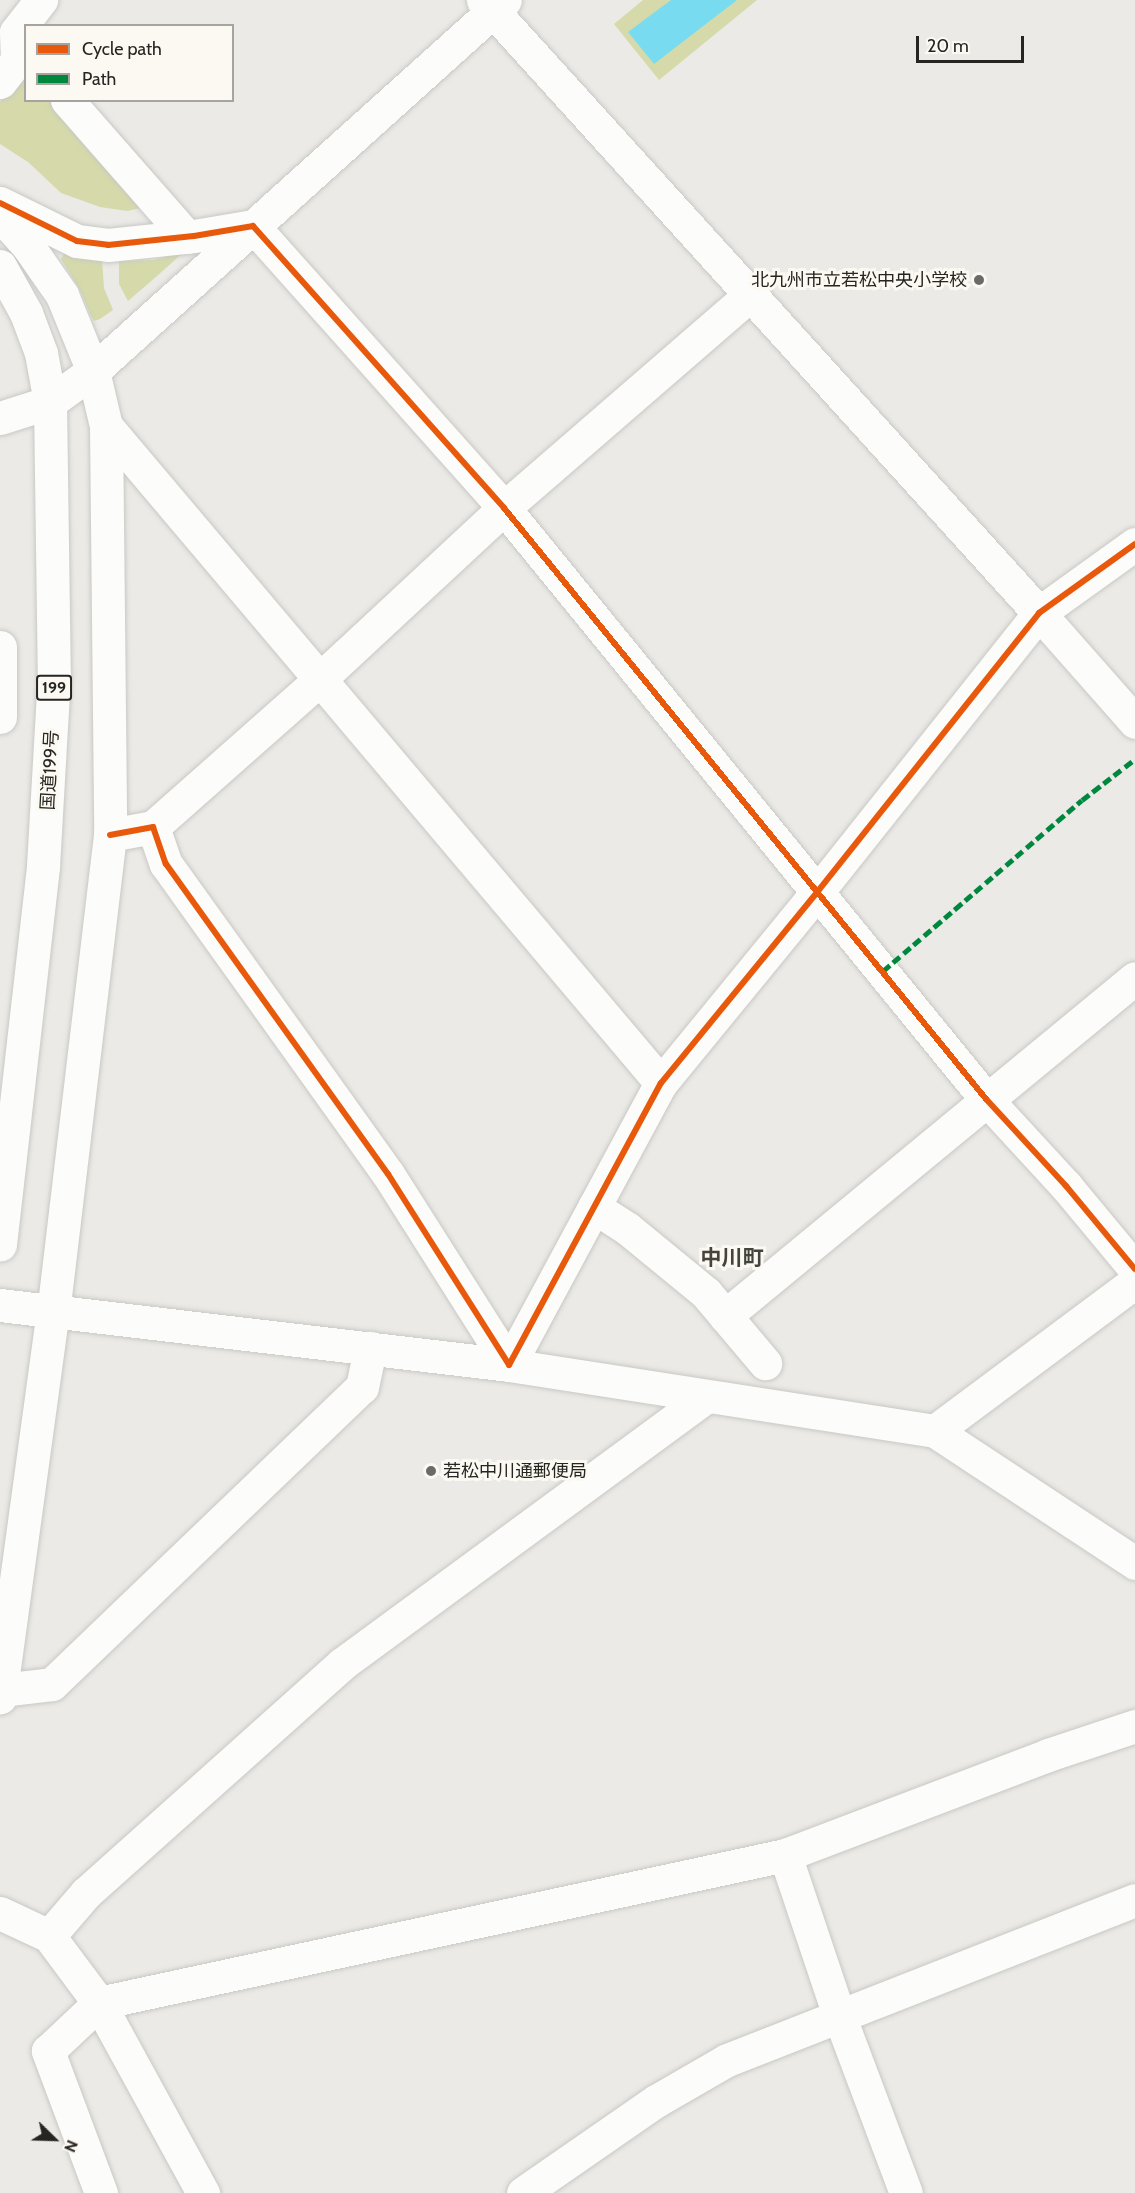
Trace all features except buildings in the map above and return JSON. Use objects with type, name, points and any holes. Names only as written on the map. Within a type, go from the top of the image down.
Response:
[{"type":"main road","points":[[0,82],[17,60],[21,47],[15,32],[41,0]]},
{"type":"main road","points":[[0,418],[50,402],[93,371],[493,4],[749,296],[1040,613],[1135,723]]},
{"type":"main road","points":[[69,102],[187,237]]},
{"type":"main road","points":[[0,203],[77,241],[108,245],[187,237],[253,226]]},
{"type":"main road","points":[[0,215],[27,246],[62,295],[93,371],[106,426],[110,835],[53,1310],[0,1693],[52,1684],[362,1387],[370,1348]]},
{"type":"main road","points":[[253,226],[504,508],[986,1099],[1066,1185],[1135,1269]]},
{"type":"main road","name":"国道199号","points":[[0,266],[27,313],[41,353],[50,402],[54,686],[51,772],[33,973],[0,1245]]},
{"type":"main road","points":[[110,835],[153,827],[320,679],[504,508],[749,296]]},
{"type":"main road","points":[[106,426],[661,1083]]},
{"type":"main road","points":[[509,1365],[661,1083],[1040,613],[1135,544]]},
{"type":"main road","points":[[0,647],[0,717]]},
{"type":"main road","points":[[153,827],[166,864],[388,1174],[509,1365]]},
{"type":"main road","points":[[725,1316],[1135,978]]},
{"type":"main road","points":[[594,1207],[678,1268],[706,1293],[765,1363]]},
{"type":"main road","points":[[935,1431],[1135,1282]]},
{"type":"main road","points":[[0,1305],[509,1365],[935,1431],[1135,1563]]},
{"type":"main road","points":[[49,1936],[86,1893],[342,1664],[705,1397]]},
{"type":"main road","points":[[101,2193],[48,2051],[99,2003],[785,1855],[1048,1755],[1135,1726]]},
{"type":"main road","points":[[785,1855],[839,2015],[906,2193]]},
{"type":"main road","points":[[523,2193],[656,2101],[727,2060],[1135,1900]]},
{"type":"main road","points":[[0,1913],[49,1936],[99,2003],[203,2193]]},
{"type":"green space","points":[[643,0],[757,0],[659,80],[614,24]]},
{"type":"green space","points":[[24,78],[24,102],[57,102],[145,207],[127,211],[100,207],[61,193],[28,162],[0,144],[0,102],[19,79]]},
{"type":"green space","points":[[65,251],[102,260],[104,288],[113,310],[100,319],[94,321],[80,290],[61,259]]},
{"type":"green space","points":[[185,251],[128,301],[119,284],[119,261],[154,260]]},
{"type":"water","points":[[671,0],[737,0],[654,64],[628,32]]},
{"type":"marked path","points":[[883,971],[1082,800],[1135,759]]},
{"type":"cycle path","points":[[0,203],[77,241],[108,245],[194,236],[253,226],[504,508],[986,1099],[1066,1186],[1135,1269]]},
{"type":"cycle path","points":[[110,835],[153,827],[166,864],[388,1174],[509,1365],[661,1083],[818,891],[1039,613],[1135,544]]},
{"type":"place","name":"北九州市立若松中央小学校","points":[[979,280]]},
{"type":"place","name":"若松中川通郵便局","points":[[431,1471]]},
{"type":"district","name":"中川町","points":[[732,1258]]}]
